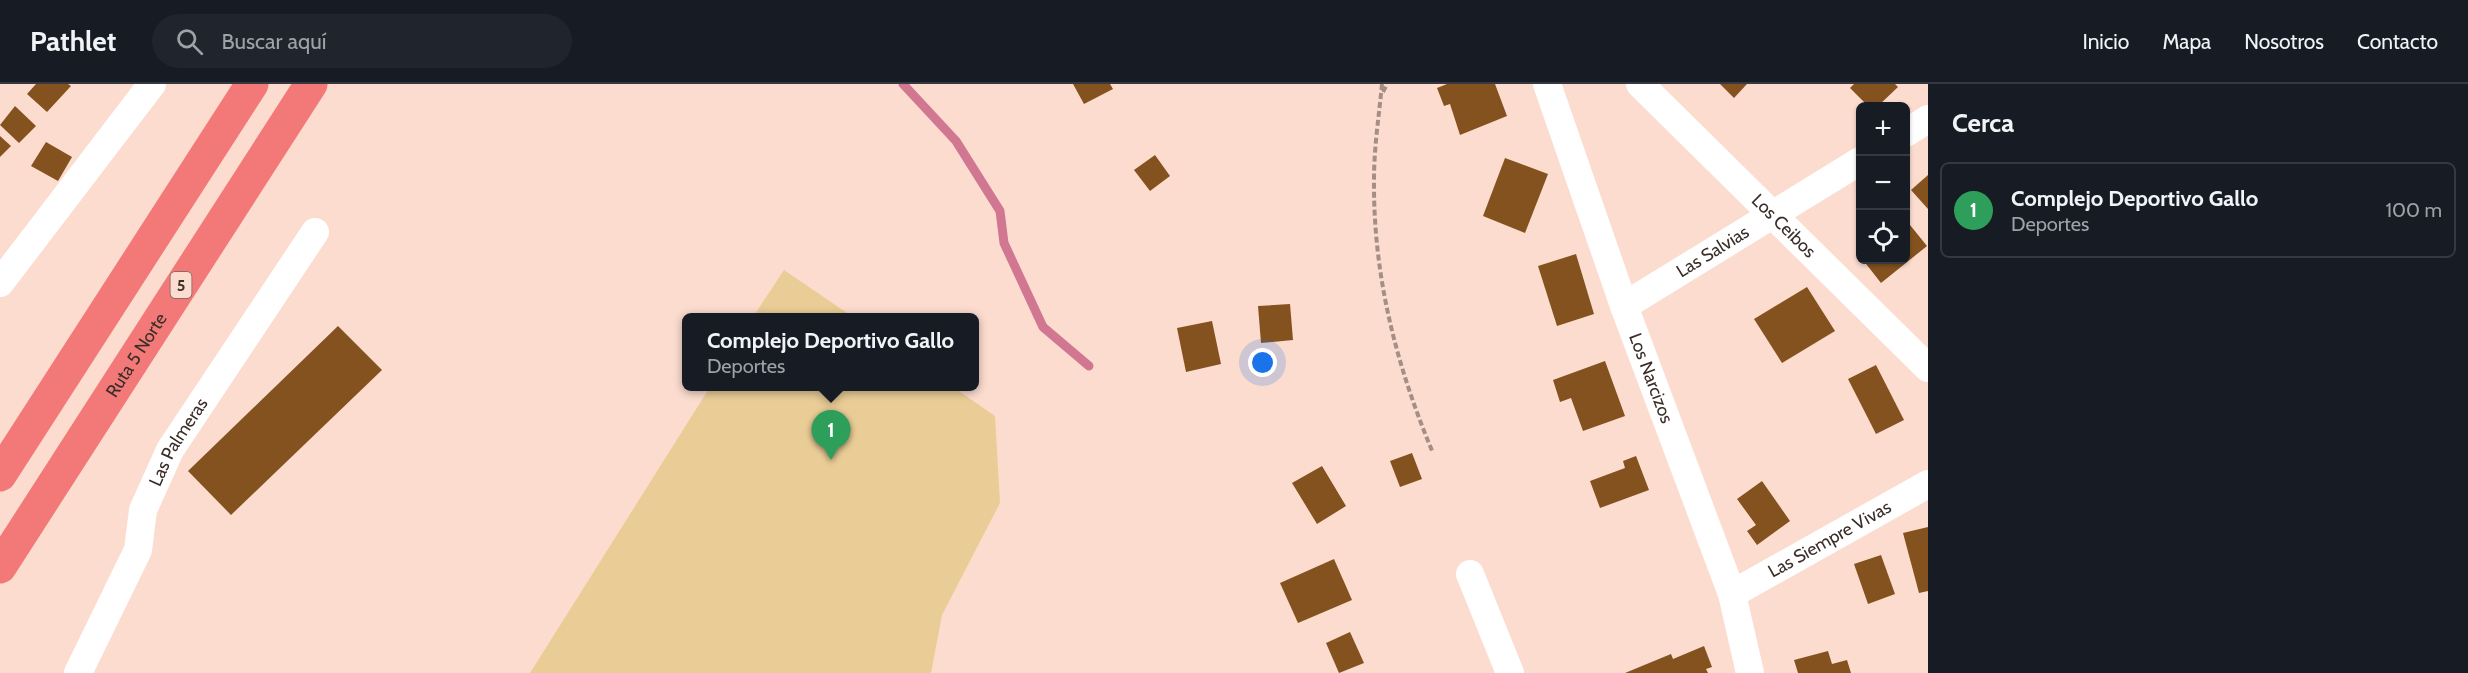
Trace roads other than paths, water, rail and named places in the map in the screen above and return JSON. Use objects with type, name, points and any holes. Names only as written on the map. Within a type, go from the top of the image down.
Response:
[{"type":"highway","points":[[0,476],[252,84]]},
{"type":"highway","name":"Ruta 5 Norte","points":[[0,567],[311,84]]},
{"type":"street","points":[[0,283],[152,84]]},
{"type":"street","name":"Los Narcizos","points":[[1547,84],[1624,306],[1732,594],[1750,673]]},
{"type":"street","name":"Los Ceibos","points":[[1640,84],[1928,368]]},
{"type":"street","points":[[1910,130],[1928,119]]},
{"type":"street","name":"Las Salvias","points":[[1624,306],[1856,163]]},
{"type":"street","name":"Las Palmeras","points":[[78,673],[138,550],[143,510],[170,450],[315,232]]},
{"type":"street","name":"Las Siempre Vivas","points":[[1732,594],[1928,484]]},
{"type":"street","points":[[1470,574],[1510,673]]},
{"type":"waterway","points":[[903,84],[956,141],[1000,211],[1004,243],[1043,327],[1089,366]]},
{"type":"place","name":"Complejo Deportivo Gallo","points":[[831,460]]}]
